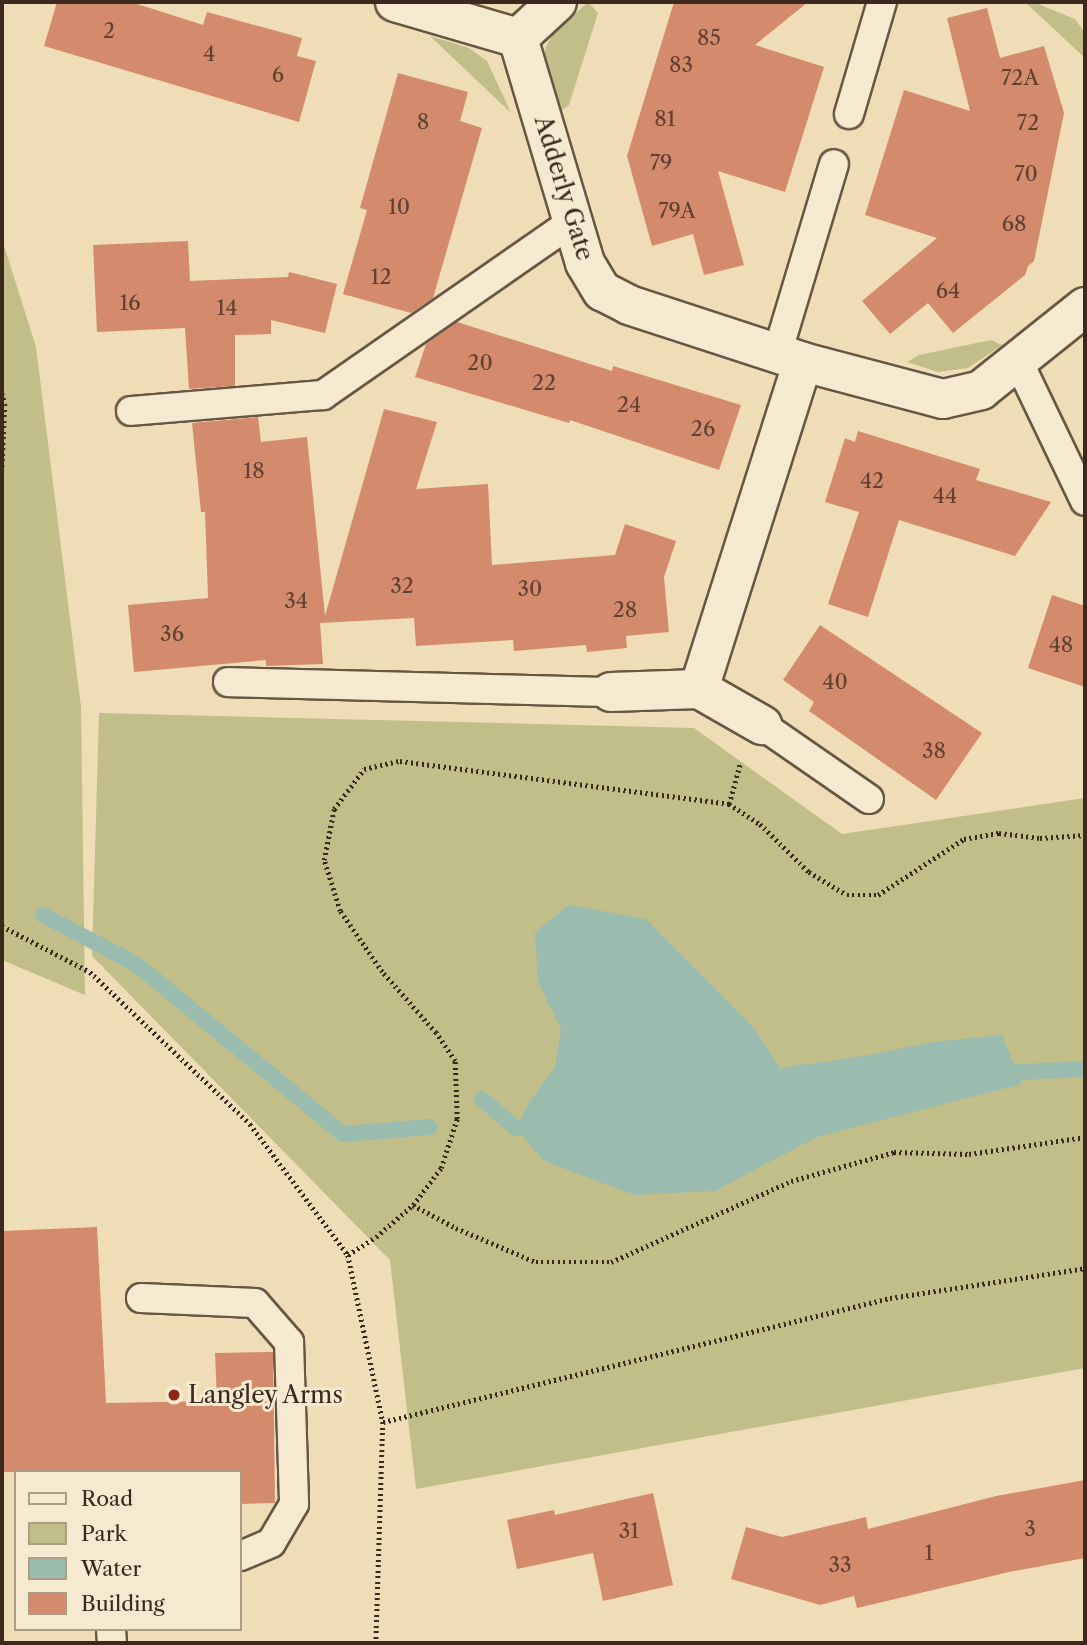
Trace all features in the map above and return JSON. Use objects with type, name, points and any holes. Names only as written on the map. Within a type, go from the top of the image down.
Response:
[{"type":"street","points":[[395,2],[518,38],[558,2]]},
{"type":"street","name":"Adderly Gate","points":[[518,38],[585,264],[602,291],[629,305],[790,358],[943,400],[981,390],[1085,307]]},
{"type":"street","points":[[699,689],[790,358]]},
{"type":"street","points":[[611,692],[699,689],[762,725]]},
{"type":"lane","points":[[849,114],[882,2]]},
{"type":"lane","points":[[790,358],[834,164]]},
{"type":"lane","points":[[131,411],[323,395],[573,221]]},
{"type":"lane","points":[[1018,361],[1085,501]]},
{"type":"lane","points":[[228,682],[611,692]]},
{"type":"lane","points":[[762,725],[869,799]]},
{"type":"lane","points":[[141,1298],[255,1303],[289,1342],[294,1504],[271,1543],[242,1555]]},
{"type":"path","points":[[2,393],[5,404],[2,470]]},
{"type":"path","points":[[348,1255],[376,1237],[413,1205],[441,1168],[457,1119],[455,1061],[436,1033],[382,972],[340,911],[324,860],[334,809],[364,769],[400,761],[729,804],[760,824],[809,872],[846,895],[878,895],[964,839],[999,834],[1040,838],[1085,835]]},
{"type":"path","points":[[2,926],[90,972],[100,981],[250,1124],[348,1255],[383,1422],[376,1643]]},
{"type":"path","points":[[413,1205],[456,1228],[536,1262],[611,1262],[791,1181],[894,1152],[969,1154],[1085,1137]]},
{"type":"path","points":[[383,1422],[890,1298],[1085,1268]]},
{"type":"green space","points":[[588,2],[598,13],[569,105],[559,112],[543,58],[546,46],[553,34]]},
{"type":"green space","points":[[1025,2],[1033,2],[1075,19],[1085,33],[1085,58]]},
{"type":"green space","points":[[430,36],[469,48],[487,61],[511,113]]},
{"type":"green space","points":[[2,239],[36,347],[81,707],[85,995],[2,960]]},
{"type":"green space","points":[[991,340],[1002,345],[968,368],[938,372],[907,362],[919,355]]},
{"type":"green space","points":[[99,713],[694,728],[842,834],[1085,798],[1085,1368],[416,1489],[390,1260],[92,956]]},
{"type":"water","points":[[569,905],[646,919],[754,1028],[780,1068],[864,1056],[932,1042],[1002,1035],[1022,1084],[817,1137],[715,1191],[635,1195],[588,1178],[543,1160],[516,1128],[530,1101],[555,1067],[561,1029],[538,982],[535,932]]},
{"type":"building","points":[[57,2],[131,2],[203,25],[207,12],[302,38],[297,56],[316,61],[299,122],[44,46]]},
{"type":"building","points":[[674,2],[808,2],[755,45],[824,67],[785,192],[718,171],[744,265],[704,275],[693,234],[652,246],[627,156]]},
{"type":"building","points":[[987,8],[1000,58],[1044,46],[1064,113],[1034,261],[1028,266],[1025,275],[953,333],[928,303],[890,334],[862,301],[937,238],[865,215],[904,90],[970,111],[947,18]]},
{"type":"building","points":[[398,73],[468,92],[460,121],[482,128],[433,298],[411,313],[343,294],[367,210],[360,208]]},
{"type":"building","points":[[188,241],[190,281],[288,277],[289,272],[337,284],[325,333],[271,320],[271,334],[235,335],[235,386],[189,389],[185,328],[97,332],[93,245]]},
{"type":"building","points":[[457,322],[612,371],[613,366],[741,405],[719,470],[570,420],[569,423],[415,377],[426,344]]},
{"type":"building","points":[[384,409],[437,422],[416,489],[488,484],[492,565],[615,555],[625,524],[676,541],[664,577],[669,632],[626,636],[627,648],[587,652],[586,645],[514,651],[513,640],[416,646],[414,618],[320,623],[323,664],[266,666],[266,660],[134,672],[128,605],[208,598],[205,512],[201,512],[192,423],[258,417],[261,442],[307,437],[325,616]]},
{"type":"building","points":[[858,431],[980,469],[976,480],[1051,502],[1015,556],[899,520],[868,617],[828,604],[859,512],[825,502],[845,438],[855,442]]},
{"type":"building","points":[[1052,595],[1085,606],[1085,687],[1028,668]]},
{"type":"building","points":[[820,625],[982,733],[936,800],[809,711],[814,702],[783,680]]},
{"type":"building","points":[[97,1227],[106,1403],[217,1401],[215,1353],[273,1352],[275,1503],[242,1504],[242,1470],[2,1472],[2,1231]]},
{"type":"building","points":[[1085,1480],[1085,1558],[1009,1572],[857,1608],[854,1596],[820,1605],[731,1579],[746,1527],[782,1537],[866,1517],[868,1529],[996,1496]]},
{"type":"building","points":[[653,1493],[673,1585],[603,1601],[593,1553],[517,1569],[507,1520],[554,1510],[555,1515]]},
{"type":"waterway","points":[[43,915],[136,964],[343,1134],[430,1127]]},
{"type":"waterway","points":[[997,1073],[1085,1069]]},
{"type":"waterway","points":[[482,1099],[516,1128],[535,1128]]},
{"type":"place","name":"Langley Arms","points":[[174,1395]]}]
